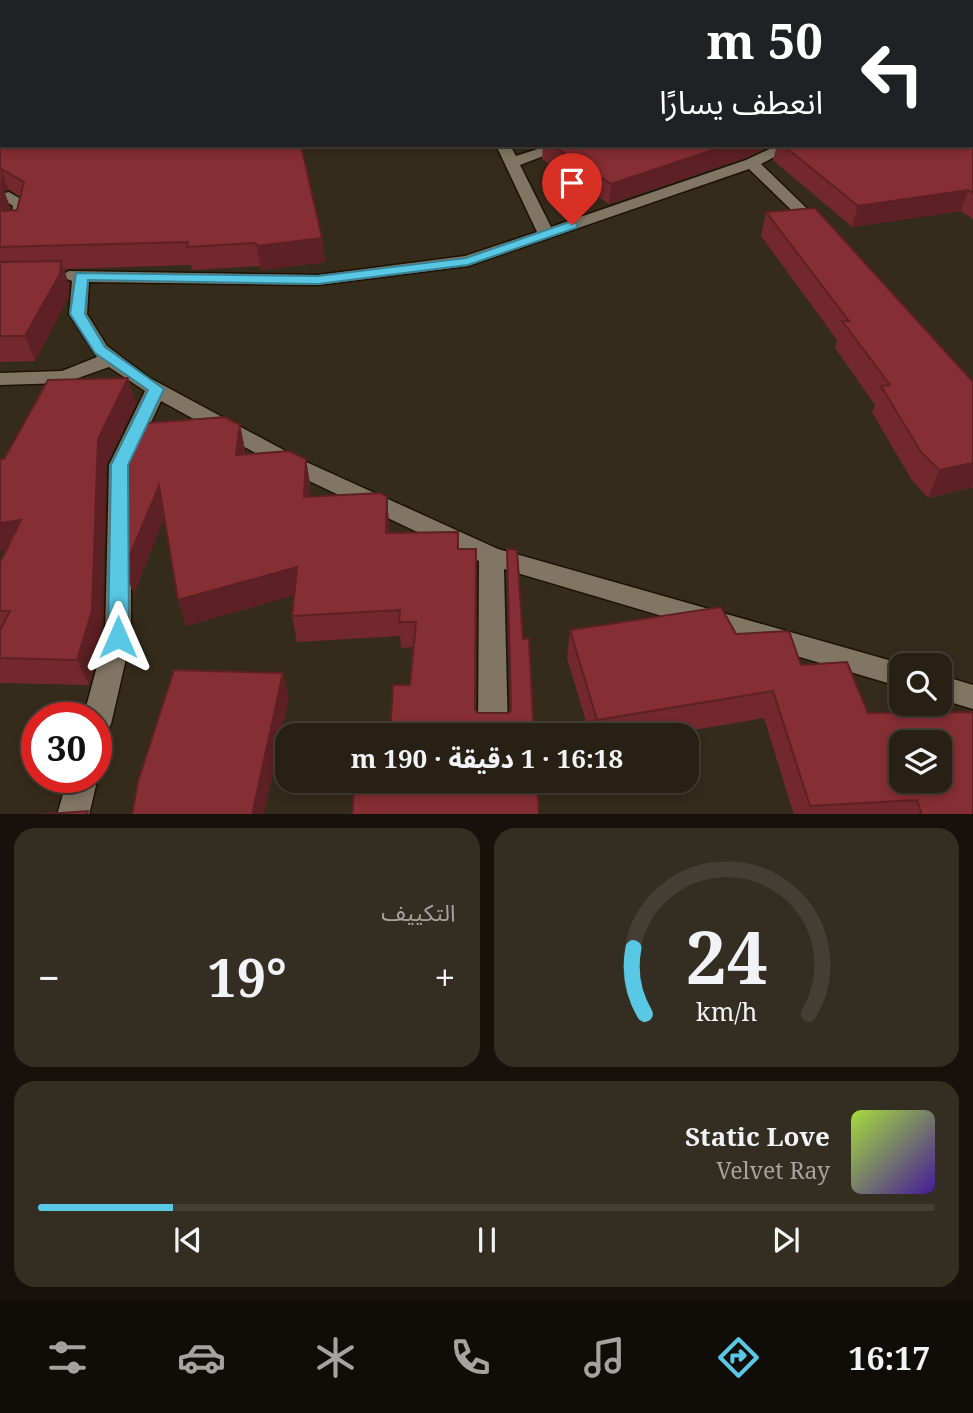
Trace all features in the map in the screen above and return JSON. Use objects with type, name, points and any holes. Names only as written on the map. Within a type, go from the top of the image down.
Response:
[{"type":"street","points":[[504,147],[546,234]]},
{"type":"street","points":[[510,163],[559,147]]},
{"type":"street","points":[[54,276],[318,280],[468,261],[751,163],[786,147]]},
{"type":"street","points":[[751,163],[836,247]]},
{"type":"street","points":[[0,199],[9,197],[21,204],[18,228]]},
{"type":"street","points":[[81,276],[78,314],[100,350],[156,389],[296,466],[491,556],[889,672]]},
{"type":"street","points":[[0,379],[64,377],[111,359]]},
{"type":"street","points":[[102,702],[118,637],[120,465],[156,389]]},
{"type":"street","points":[[491,556],[493,723]]},
{"type":"street","points":[[952,691],[973,697]]},
{"type":"street","points":[[73,814],[79,793]]},
{"type":"street","points":[[494,793],[494,814]]},
{"type":"building","points":[[0,147],[301,147],[322,238],[257,246],[256,243],[187,247],[188,242],[0,247],[0,207],[3,211],[17,210],[24,182],[0,168]]},
{"type":"building","points":[[555,147],[721,147],[611,184]]},
{"type":"building","points":[[785,147],[973,147],[973,193],[968,190],[858,206]]},
{"type":"building","points":[[815,208],[973,382],[973,463],[939,470],[921,452],[881,386],[890,385],[842,321],[849,321],[766,212]]},
{"type":"building","points":[[61,261],[60,274],[25,336],[0,336],[0,262]]},
{"type":"building","points":[[128,378],[98,439],[92,611],[77,660],[0,658],[0,630],[10,611],[0,611],[0,562],[21,520],[0,523],[0,459],[4,459],[48,380]]},
{"type":"building","points":[[138,416],[135,424],[225,417],[240,425],[236,455],[289,451],[306,459],[304,497],[380,493],[387,496],[386,533],[458,532],[458,549],[476,549],[475,710],[478,713],[509,713],[511,710],[507,549],[517,550],[523,639],[529,638],[533,723],[391,723],[393,685],[410,685],[416,622],[399,622],[400,610],[292,616],[297,567],[178,600],[159,486],[124,569],[125,440]]},
{"type":"building","points":[[721,607],[736,634],[789,631],[801,665],[847,662],[868,713],[889,713],[889,716],[952,716],[952,712],[973,712],[973,814],[922,814],[917,800],[810,806],[773,691],[597,720],[570,630]]},
{"type":"building","points":[[174,670],[283,673],[252,814],[132,814],[138,781]]},
{"type":"building","points":[[354,793],[538,793],[539,814],[352,814]]},
{"type":"building","points":[[88,811],[87,814],[48,814]]},
{"type":"route","points":[[118,637],[120,465],[156,389],[100,350],[78,314],[81,276],[318,280],[468,261],[572,225]]}]
